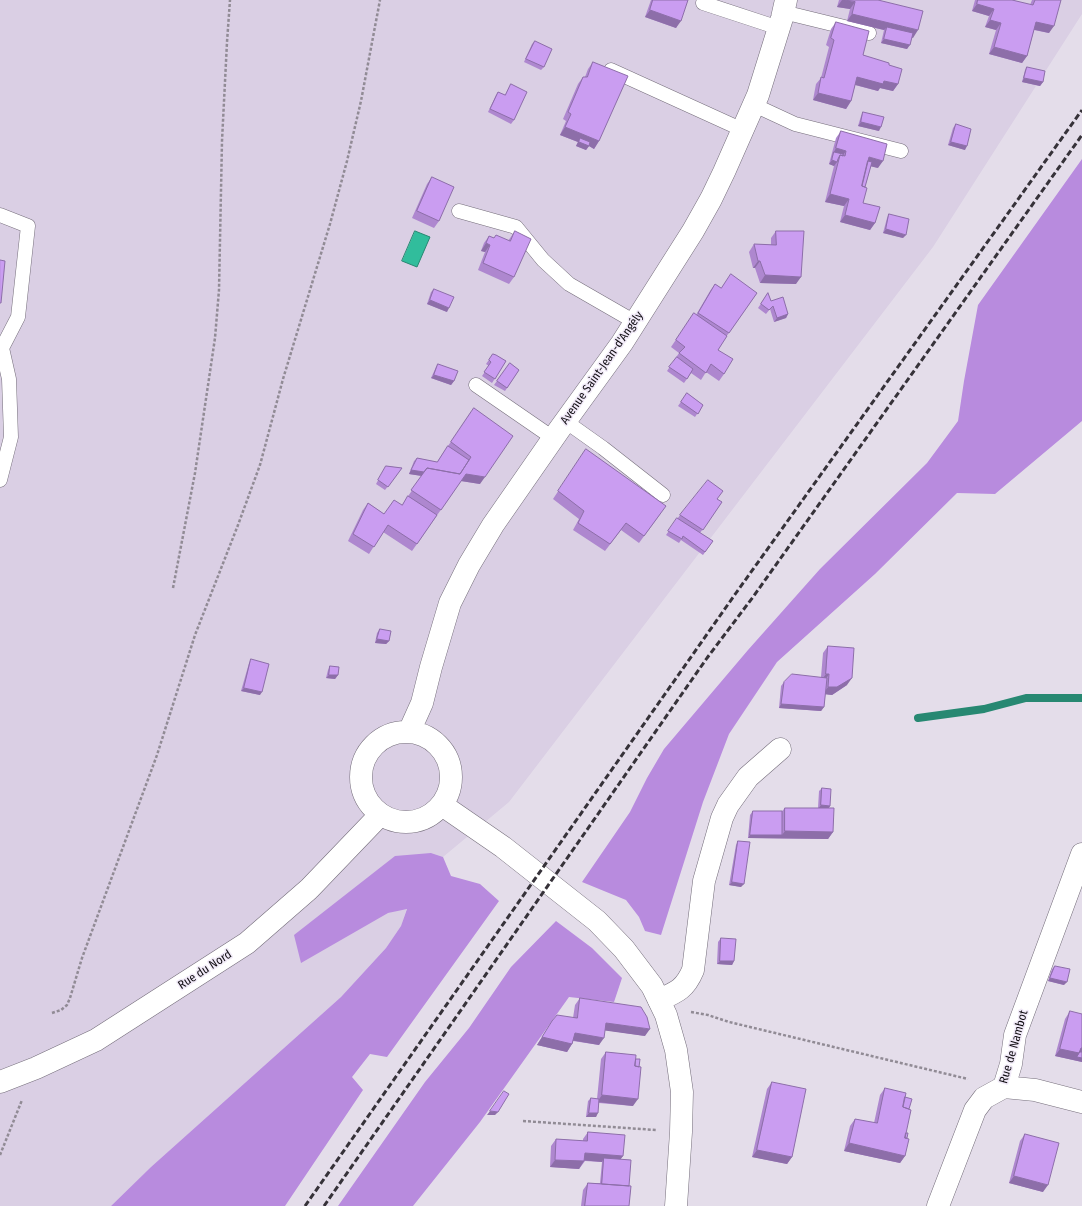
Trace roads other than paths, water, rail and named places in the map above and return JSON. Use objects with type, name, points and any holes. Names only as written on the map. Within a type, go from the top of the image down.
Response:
[{"type":"main road","name":"Avenue Saint-Jean-d'Angély","points":[[410,732],[422,703],[437,647],[453,597],[469,565],[493,525],[622,343],[693,231],[718,186],[754,105],[782,13]]},
{"type":"main road","points":[[410,732],[428,737],[443,750],[451,768],[451,787],[442,805],[429,816],[413,822],[396,822],[380,815],[368,803],[361,787],[360,770],[366,754],[377,741],[392,733],[410,732]]},
{"type":"main road","points":[[662,1008],[676,992],[688,982],[694,970],[704,881],[722,818],[728,805],[748,777],[780,748]]},
{"type":"main road","points":[[442,805],[503,847],[597,922],[624,949],[652,986],[662,1008],[676,1050],[682,1092],[676,1206]]},
{"type":"main road","name":"Rue du Nord","points":[[0,1082],[36,1068],[96,1040],[246,943],[309,889],[380,815]]},
{"type":"main road","name":"Rue de Nambot","points":[[938,1206],[975,1110],[984,1098],[1004,1087],[1011,1064],[1015,1035],[1082,854]]},
{"type":"main road","points":[[1004,1087],[1035,1090],[1082,1102]]},
{"type":"lane","points":[[703,3],[782,13],[869,33]]},
{"type":"lane","points":[[604,66],[743,130]]},
{"type":"lane","points":[[754,105],[794,124],[901,151]]},
{"type":"lane","points":[[459,211],[516,227],[543,260],[569,284],[635,322]]},
{"type":"lane","points":[[0,215],[28,226],[18,317],[1,348],[10,379],[10,437],[0,480]]},
{"type":"lane","points":[[476,385],[559,430],[603,448],[663,495]]},
{"type":"waterway","points":[[918,718],[984,709],[1026,698],[1082,698]]},
{"type":"railway","points":[[305,1206],[736,593],[1082,110]]},
{"type":"railway","points":[[324,1206],[707,658],[753,597],[1082,135]]}]
